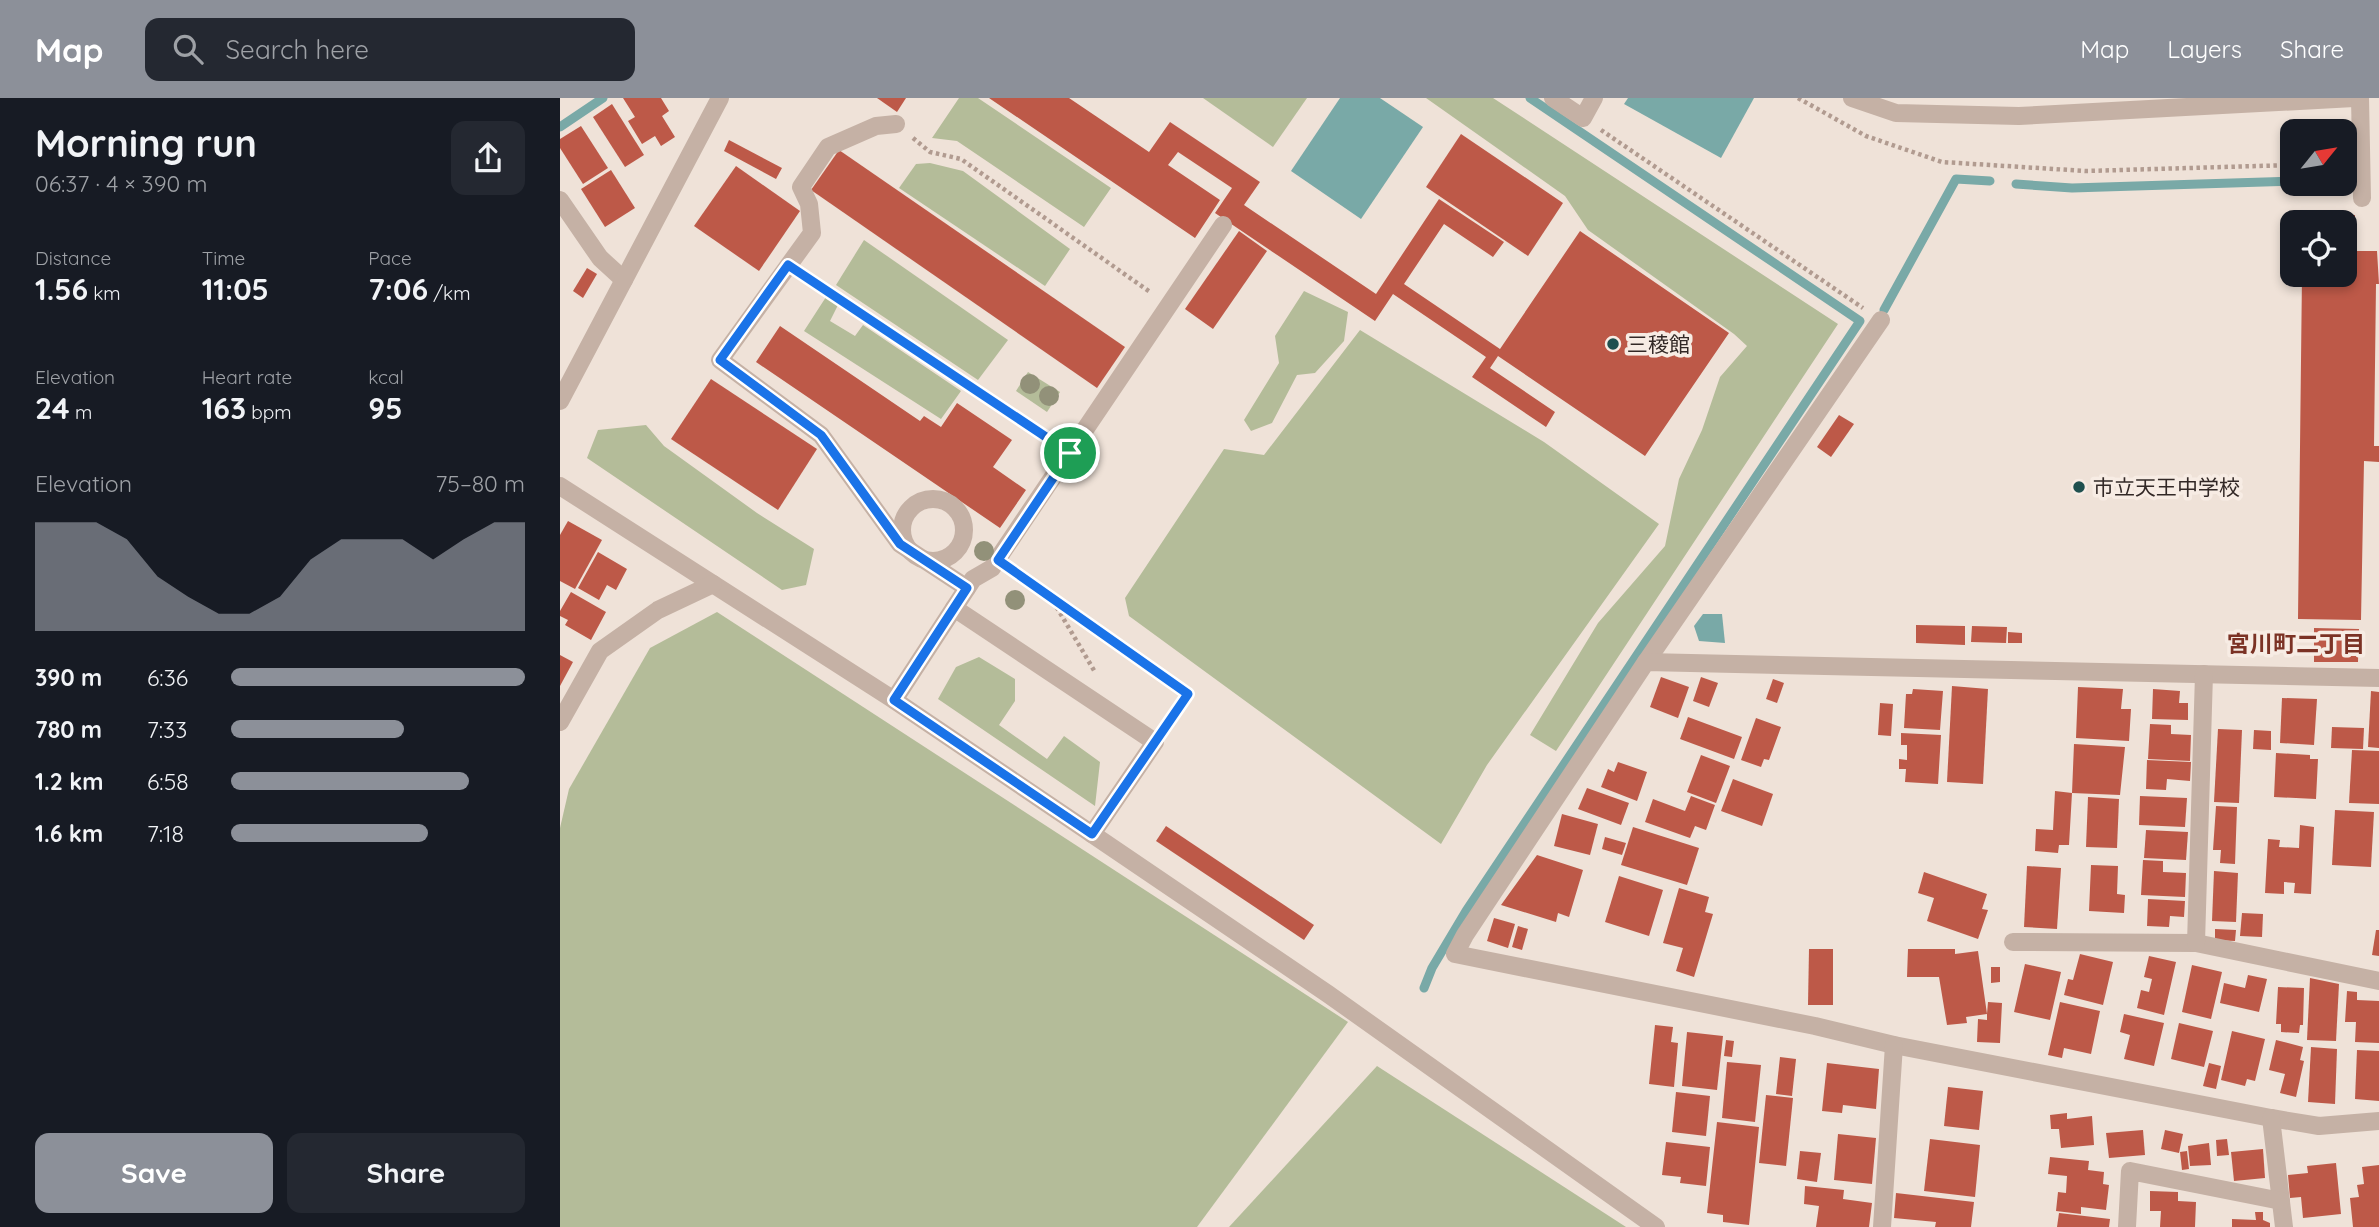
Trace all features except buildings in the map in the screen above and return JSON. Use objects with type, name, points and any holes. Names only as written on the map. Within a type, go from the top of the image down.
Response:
[{"type":"street","points":[[560,401],[720,98]]},
{"type":"street","points":[[1553,98],[1583,118],[1594,98]]},
{"type":"street","points":[[1852,98],[1896,113],[2019,116],[2249,101],[2354,98]]},
{"type":"street","points":[[2360,98],[2362,198]]},
{"type":"street","points":[[896,124],[876,126],[828,147],[801,187],[809,204],[812,233],[720,360],[821,435],[900,544],[967,588]]},
{"type":"street","points":[[560,200],[600,258],[624,279]]},
{"type":"street","points":[[894,700],[973,579],[992,568],[998,560],[1223,225]]},
{"type":"street","points":[[1881,320],[1646,662],[1455,954],[1815,1026],[1894,1045],[2271,1118],[2319,1126],[2379,1121]]},
{"type":"street","points":[[562,493],[713,584],[894,700],[1339,1002],[1656,1227]]},
{"type":"street","points":[[560,722],[600,650],[658,610],[713,584]]},
{"type":"street","points":[[954,608],[1155,741],[1092,834]]},
{"type":"street","points":[[1646,662],[2379,678]]},
{"type":"street","points":[[2196,943],[2204,674]]},
{"type":"street","points":[[2013,942],[2196,943],[2379,981]]},
{"type":"street","points":[[1882,1227],[1894,1045]]},
{"type":"street","points":[[2271,1118],[2284,1227]]},
{"type":"street","points":[[2127,1227],[2130,1171],[2281,1201]]},
{"type":"path","points":[[1798,98],[1866,136],[1942,162],[2086,172],[2280,165]]},
{"type":"path","points":[[1583,118],[1881,320]]},
{"type":"path","points":[[896,124],[930,152],[961,159],[1169,305]]},
{"type":"path","points":[[788,265],[1070,453]]},
{"type":"path","points":[[998,560],[1188,694],[1155,741]]},
{"type":"path","points":[[1051,597],[1097,675]]},
{"type":"green space","points":[[959,98],[978,98],[1111,188],[1084,227],[957,141],[932,138]]},
{"type":"green space","points":[[1203,98],[1307,98],[1273,147]]},
{"type":"green space","points":[[1426,98],[1493,98],[1838,324],[1556,751],[1530,735],[1598,623],[1665,546],[1679,479],[1702,430],[1720,377],[1747,346],[1588,230],[1565,196]]},
{"type":"green space","points":[[930,163],[963,171],[1070,249],[1045,286],[899,188],[916,164]]},
{"type":"green space","points":[[864,240],[1008,340],[978,380],[836,285]]},
{"type":"green space","points":[[1304,291],[1348,312],[1344,341],[1315,373],[1297,375],[1272,423],[1251,431],[1244,420],[1279,363],[1275,336]]},
{"type":"green space","points":[[826,297],[838,305],[830,321],[855,336],[863,325],[961,391],[941,419],[804,331]]},
{"type":"green space","points":[[1360,330],[1544,442],[1659,524],[1487,765],[1441,844],[1129,616],[1125,598],[1224,449],[1264,455]]},
{"type":"green space","points":[[1028,372],[1060,392],[1047,412],[1016,391]]},
{"type":"green space","points":[[646,425],[664,446],[757,513],[814,549],[806,585],[782,590],[587,458],[598,430]]},
{"type":"green space","points":[[717,612],[1348,1022],[1197,1227],[560,1227],[560,828],[569,789],[650,648]]},
{"type":"green space","points":[[979,657],[1015,679],[1015,701],[999,725],[1047,759],[1064,736],[1100,762],[1095,806],[938,699],[956,667]]},
{"type":"green space","points":[[1377,1066],[1626,1227],[1229,1227]]},
{"type":"water","points":[[1340,98],[1380,98],[1423,127],[1361,219],[1291,171]]},
{"type":"water","points":[[1628,98],[1754,98],[1721,158],[1624,104]]},
{"type":"water","points":[[1703,614],[1722,614],[1725,643],[1699,641],[1694,626]]},
{"type":"waterway","points":[[560,127],[603,98]]},
{"type":"waterway","points":[[1424,988],[1432,968],[1466,911],[1860,321],[1530,98]]},
{"type":"waterway","points":[[1884,310],[1956,179],[1990,181]]},
{"type":"waterway","points":[[2016,184],[2072,188],[2280,181]]},
{"type":"place","name":"三稜館","points":[[1613,344]]},
{"type":"place","name":"市立天王中学校","points":[[2079,487]]},
{"type":"district","name":"宮川町二丁目","points":[[2296,643]]},
{"type":"route","points":[[788,265],[1070,453],[998,560],[1188,694],[1092,834],[894,700],[967,588],[900,544],[821,435],[720,360],[788,265]]}]
